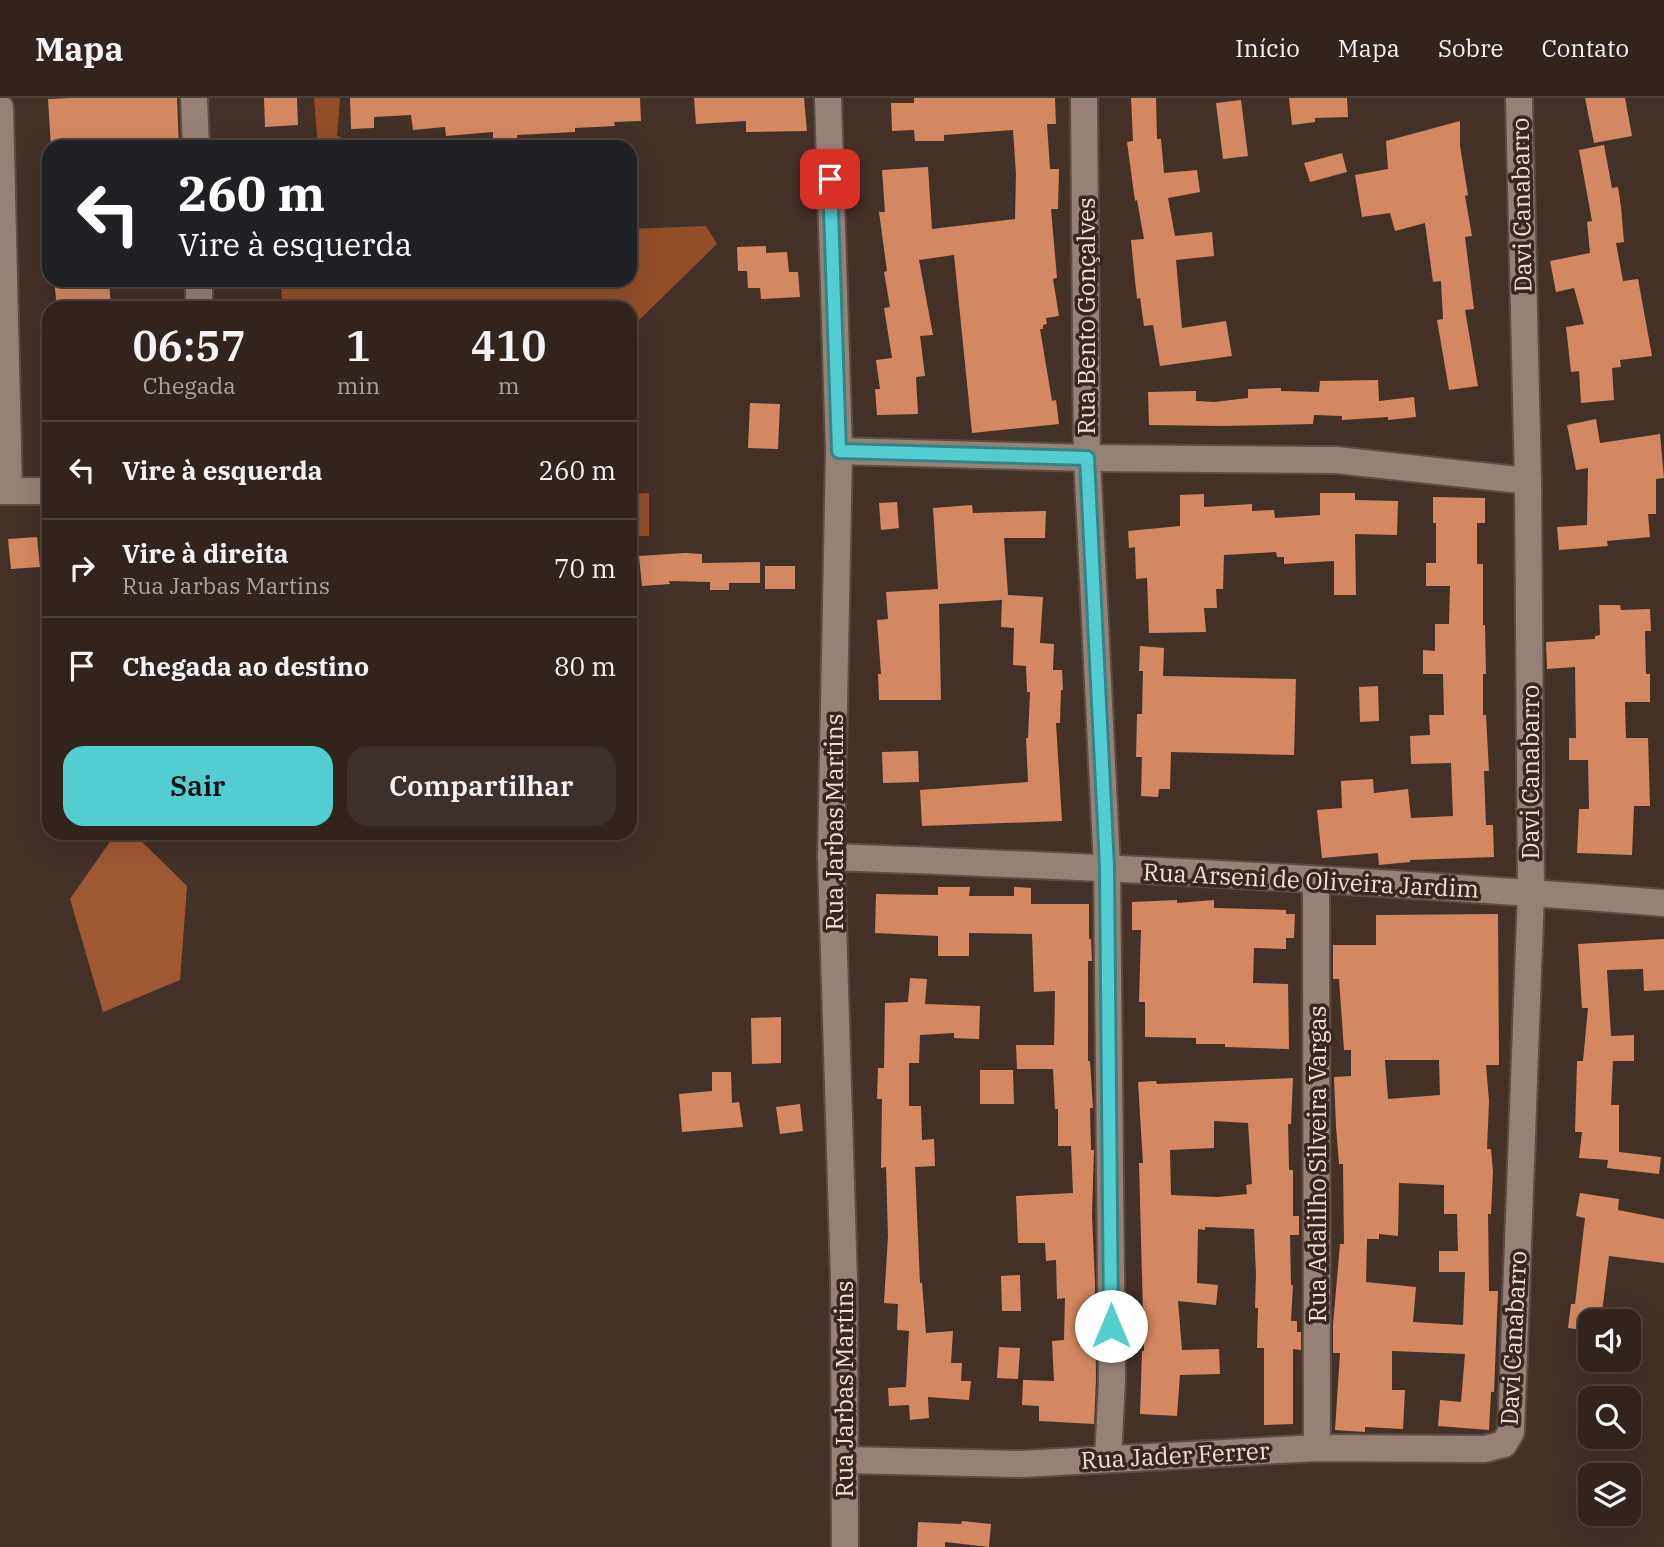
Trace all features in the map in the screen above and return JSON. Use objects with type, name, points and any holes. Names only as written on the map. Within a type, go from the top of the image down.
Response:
[{"type":"street","points":[[194,98],[196,140]]},
{"type":"street","name":"Rua Jarbas Martins","points":[[828,98],[839,451],[831,857],[844,1281],[845,1547]]},
{"type":"street","name":"Rua Bento Gonçalves","points":[[1084,98],[1087,458],[1107,867],[1112,1380],[1108,1458]]},
{"type":"street","name":"Davi Canabarro","points":[[1504,1444],[1511,1432],[1531,892],[1528,481],[1519,98]]},
{"type":"street","points":[[0,108],[4,491],[42,491]]},
{"type":"street","points":[[839,451],[1087,458],[1336,460],[1528,481]]},
{"type":"street","name":"Rua Arseni de Oliveira Jardim","points":[[831,857],[1107,867],[1531,892],[1664,903]]},
{"type":"street","name":"Rua Adalilho Silveira Vargas","points":[[1316,881],[1317,1448]]},
{"type":"street","name":"Rua Jader Ferrer","points":[[845,1460],[1021,1464],[1317,1448],[1485,1449],[1504,1444]]},
{"type":"shaded area","points":[[314,98],[340,98],[337,136],[349,140],[317,140]]},
{"type":"shaded area","points":[[706,226],[717,244],[637,322],[637,301],[282,301],[281,287],[637,287],[637,229]]},
{"type":"shaded area","points":[[649,493],[649,536],[637,536],[637,494]]},
{"type":"shaded area","points":[[111,840],[140,840],[187,886],[180,980],[103,1012],[70,899]]},
{"type":"building","points":[[177,98],[179,140],[51,140],[48,99]]},
{"type":"building","points":[[264,98],[297,98],[298,125],[265,127]]},
{"type":"building","points":[[350,98],[640,98],[641,121],[614,122],[615,126],[575,128],[575,132],[493,139],[493,132],[446,136],[445,127],[413,130],[411,115],[374,117],[374,128],[351,129]]},
{"type":"building","points":[[694,98],[804,98],[807,131],[746,132],[746,121],[696,124]]},
{"type":"building","points":[[914,98],[1055,98],[1056,124],[1047,124],[1050,169],[1059,169],[1058,209],[1051,209],[1057,278],[1053,279],[1059,316],[1046,318],[1047,324],[1040,329],[1052,401],[1056,400],[1059,424],[972,433],[954,255],[919,260],[933,335],[920,336],[925,376],[916,377],[918,414],[877,415],[875,389],[880,389],[876,360],[892,358],[884,308],[890,307],[879,212],[885,212],[882,170],[928,167],[932,229],[1015,219],[1013,130],[944,135],[944,141],[915,141],[914,130],[892,131],[891,103],[914,103]]},
{"type":"building","points":[[1131,98],[1156,98],[1157,139],[1161,139],[1164,173],[1197,170],[1200,192],[1168,198],[1175,236],[1212,232],[1214,256],[1176,260],[1182,328],[1226,321],[1232,356],[1160,366],[1153,325],[1144,326],[1140,298],[1137,299],[1131,240],[1144,239],[1137,200],[1135,201],[1127,142],[1133,141]]},
{"type":"building","points":[[1289,98],[1347,98],[1348,117],[1315,118],[1315,122],[1292,125]]},
{"type":"building","points":[[1585,98],[1625,98],[1632,136],[1594,143]]},
{"type":"building","points":[[1241,100],[1248,156],[1223,159],[1216,103]]},
{"type":"building","points":[[1460,121],[1460,146],[1468,195],[1465,196],[1472,236],[1465,237],[1474,309],[1465,310],[1478,386],[1449,390],[1437,320],[1443,319],[1441,281],[1433,282],[1425,223],[1395,231],[1390,213],[1362,217],[1355,175],[1388,169],[1386,141]]},
{"type":"building","points":[[1604,145],[1612,188],[1618,187],[1621,207],[1624,242],[1616,243],[1623,281],[1638,279],[1652,356],[1620,360],[1621,367],[1612,368],[1614,400],[1581,403],[1579,371],[1571,372],[1566,327],[1584,324],[1574,288],[1556,292],[1550,261],[1590,253],[1587,222],[1592,221],[1579,150]]},
{"type":"building","points":[[1342,153],[1347,172],[1310,182],[1304,163]]},
{"type":"building","points":[[766,246],[766,253],[787,252],[789,272],[798,272],[800,297],[761,299],[760,288],[748,288],[747,271],[738,271],[737,247]]},
{"type":"building","points":[[55,287],[110,287],[110,301],[56,301]]},
{"type":"building","points":[[1378,380],[1379,401],[1414,397],[1416,417],[1342,420],[1342,416],[1314,415],[1313,424],[1149,425],[1148,392],[1196,391],[1196,401],[1214,402],[1248,398],[1248,389],[1281,388],[1281,391],[1319,392],[1320,381]]},
{"type":"building","points":[[750,403],[780,404],[778,449],[748,448]]},
{"type":"building","points":[[1596,419],[1600,443],[1660,434],[1664,478],[1656,479],[1656,514],[1648,514],[1650,537],[1607,541],[1608,546],[1559,550],[1557,527],[1587,525],[1588,468],[1576,470],[1567,425]]},
{"type":"building","points":[[1320,493],[1355,493],[1355,500],[1398,501],[1397,535],[1355,534],[1356,595],[1334,595],[1334,561],[1284,564],[1284,557],[1277,557],[1276,552],[1224,555],[1223,589],[1216,589],[1217,608],[1204,608],[1206,632],[1149,633],[1147,578],[1136,579],[1135,547],[1129,548],[1128,531],[1180,526],[1180,495],[1204,494],[1204,507],[1252,504],[1252,511],[1274,510],[1275,518],[1320,515]]},
{"type":"building","points":[[1433,497],[1485,498],[1485,523],[1477,523],[1477,564],[1483,564],[1486,674],[1483,674],[1483,715],[1486,715],[1489,771],[1484,771],[1486,825],[1493,825],[1494,857],[1410,860],[1379,865],[1378,853],[1322,858],[1317,810],[1342,808],[1341,781],[1373,779],[1374,793],[1408,789],[1411,818],[1453,816],[1451,763],[1411,764],[1410,736],[1430,735],[1429,715],[1444,715],[1443,674],[1423,674],[1423,650],[1435,651],[1435,624],[1449,624],[1450,586],[1426,586],[1426,563],[1436,563]]},
{"type":"building","points":[[897,502],[899,528],[881,530],[879,503]]},
{"type":"building","points":[[972,505],[973,513],[1046,511],[1045,538],[1004,538],[1008,595],[1043,597],[1040,643],[1054,644],[1053,670],[1062,670],[1060,723],[1056,723],[1062,821],[922,826],[920,790],[1028,782],[1026,738],[1030,692],[1027,692],[1026,666],[1013,665],[1014,628],[1001,627],[1002,600],[939,604],[941,700],[879,700],[878,674],[881,674],[877,620],[888,619],[886,592],[938,589],[933,508]]},
{"type":"building","points":[[37,537],[40,567],[11,569],[8,539]]},
{"type":"building","points":[[702,554],[702,563],[760,562],[760,583],[729,583],[729,590],[710,590],[710,582],[669,581],[670,584],[642,586],[639,556]]},
{"type":"building","points":[[765,566],[795,566],[795,589],[765,589]]},
{"type":"building","points":[[1599,605],[1620,605],[1621,610],[1650,609],[1651,631],[1645,631],[1650,702],[1625,702],[1626,738],[1648,738],[1650,806],[1634,806],[1632,855],[1577,853],[1579,809],[1589,809],[1588,760],[1569,760],[1569,738],[1576,738],[1575,667],[1547,669],[1546,642],[1595,639],[1595,636],[1600,635]]},
{"type":"building","points":[[1140,646],[1164,648],[1163,676],[1296,679],[1294,755],[1171,752],[1170,789],[1159,789],[1158,797],[1141,796],[1142,757],[1136,757],[1137,714],[1142,714],[1143,671],[1139,671]]},
{"type":"building","points":[[1378,686],[1379,721],[1360,722],[1359,687]]},
{"type":"building","points":[[918,751],[919,782],[883,783],[882,752]]},
{"type":"building","points":[[938,887],[970,887],[969,896],[1014,896],[1014,887],[1031,888],[1031,904],[1089,904],[1092,961],[1088,961],[1088,1061],[1093,1108],[1090,1108],[1091,1150],[1094,1150],[1094,1424],[1039,1421],[1039,1406],[1022,1405],[1023,1380],[1054,1381],[1052,1341],[1064,1340],[1065,1298],[1057,1299],[1056,1260],[1046,1261],[1045,1243],[1018,1243],[1016,1196],[1073,1193],[1071,1146],[1058,1146],[1058,1109],[1055,1109],[1053,1069],[1017,1069],[1016,1045],[1054,1045],[1055,991],[1034,992],[1032,934],[969,933],[969,956],[938,956],[938,936],[875,933],[876,894],[938,895]]},
{"type":"building","points":[[1177,900],[1177,903],[1214,900],[1214,908],[1286,910],[1286,914],[1295,914],[1294,938],[1286,938],[1286,949],[1254,948],[1253,983],[1288,984],[1289,1049],[1225,1047],[1225,1044],[1196,1044],[1196,1038],[1145,1037],[1145,1002],[1139,1002],[1141,930],[1132,930],[1132,902]]},
{"type":"building","points":[[1498,914],[1499,1065],[1486,1065],[1489,1101],[1487,1149],[1491,1149],[1493,1172],[1491,1214],[1488,1214],[1489,1291],[1498,1291],[1494,1392],[1491,1392],[1489,1430],[1438,1426],[1440,1400],[1461,1402],[1465,1354],[1392,1351],[1392,1390],[1405,1390],[1403,1429],[1365,1427],[1365,1432],[1335,1430],[1340,1353],[1333,1353],[1333,1325],[1340,1244],[1344,1244],[1343,1164],[1339,1164],[1334,1077],[1351,1076],[1351,1050],[1344,1050],[1339,979],[1333,979],[1333,945],[1376,945],[1376,915]],"holes":[[[1385,1060],[1439,1060],[1440,1095],[1388,1099]],[[1399,1183],[1444,1185],[1444,1214],[1457,1214],[1458,1251],[1439,1251],[1439,1272],[1465,1272],[1463,1325],[1413,1322],[1416,1287],[1366,1282],[1367,1239],[1379,1239],[1379,1234],[1398,1236]]]},
{"type":"building","points":[[1664,939],[1664,990],[1644,991],[1643,969],[1607,970],[1611,1036],[1634,1035],[1634,1061],[1613,1061],[1611,1105],[1619,1105],[1619,1152],[1661,1157],[1659,1174],[1607,1168],[1608,1160],[1579,1158],[1582,1132],[1575,1132],[1577,1061],[1583,1061],[1588,1008],[1582,1008],[1578,944]]},
{"type":"building","points":[[910,978],[927,979],[925,1004],[980,1006],[979,1039],[954,1038],[954,1033],[920,1035],[919,1063],[909,1063],[909,1106],[921,1106],[922,1140],[934,1139],[935,1166],[915,1167],[920,1283],[926,1333],[953,1331],[951,1363],[962,1363],[961,1381],[971,1381],[969,1400],[928,1397],[929,1418],[910,1420],[909,1405],[889,1406],[888,1388],[906,1387],[909,1331],[897,1330],[898,1304],[884,1303],[888,1236],[886,1167],[881,1168],[882,1099],[877,1099],[878,1068],[884,1068],[885,1003],[908,1002]]},
{"type":"building","points":[[781,1017],[781,1063],[752,1064],[751,1018]]},
{"type":"building","points":[[980,1070],[1013,1070],[1014,1104],[980,1104]]},
{"type":"building","points":[[712,1072],[731,1072],[732,1103],[739,1102],[743,1127],[682,1132],[679,1094],[712,1091]]},
{"type":"building","points":[[1293,1078],[1291,1124],[1288,1124],[1289,1170],[1293,1170],[1293,1216],[1299,1216],[1299,1235],[1290,1235],[1293,1285],[1291,1321],[1297,1321],[1297,1332],[1301,1332],[1301,1350],[1293,1349],[1293,1424],[1264,1425],[1264,1348],[1257,1348],[1254,1229],[1198,1229],[1197,1283],[1218,1285],[1216,1305],[1178,1301],[1182,1350],[1219,1349],[1220,1374],[1180,1375],[1177,1416],[1140,1414],[1144,1351],[1139,1163],[1143,1163],[1138,1082],[1156,1081],[1157,1084]],"holes":[[[1214,1121],[1248,1123],[1252,1184],[1246,1185],[1247,1194],[1218,1197],[1171,1195],[1170,1150],[1214,1148]]]},
{"type":"building","points":[[800,1104],[803,1131],[780,1134],[776,1107]]},
{"type":"building","points":[[1580,1193],[1619,1199],[1618,1210],[1664,1219],[1664,1263],[1609,1256],[1602,1309],[1578,1309],[1578,1329],[1568,1328],[1571,1304],[1575,1304],[1585,1218],[1576,1216]]},
{"type":"building","points":[[1020,1275],[1021,1311],[1002,1311],[1001,1276]]},
{"type":"building","points":[[999,1347],[1020,1348],[1018,1379],[997,1378]]},
{"type":"building","points":[[962,1521],[991,1524],[989,1547],[945,1542],[945,1547],[917,1547],[918,1522],[961,1524]]},
{"type":"route","points":[[830,179],[839,451],[1087,458],[1107,867],[1111,1326]]}]
